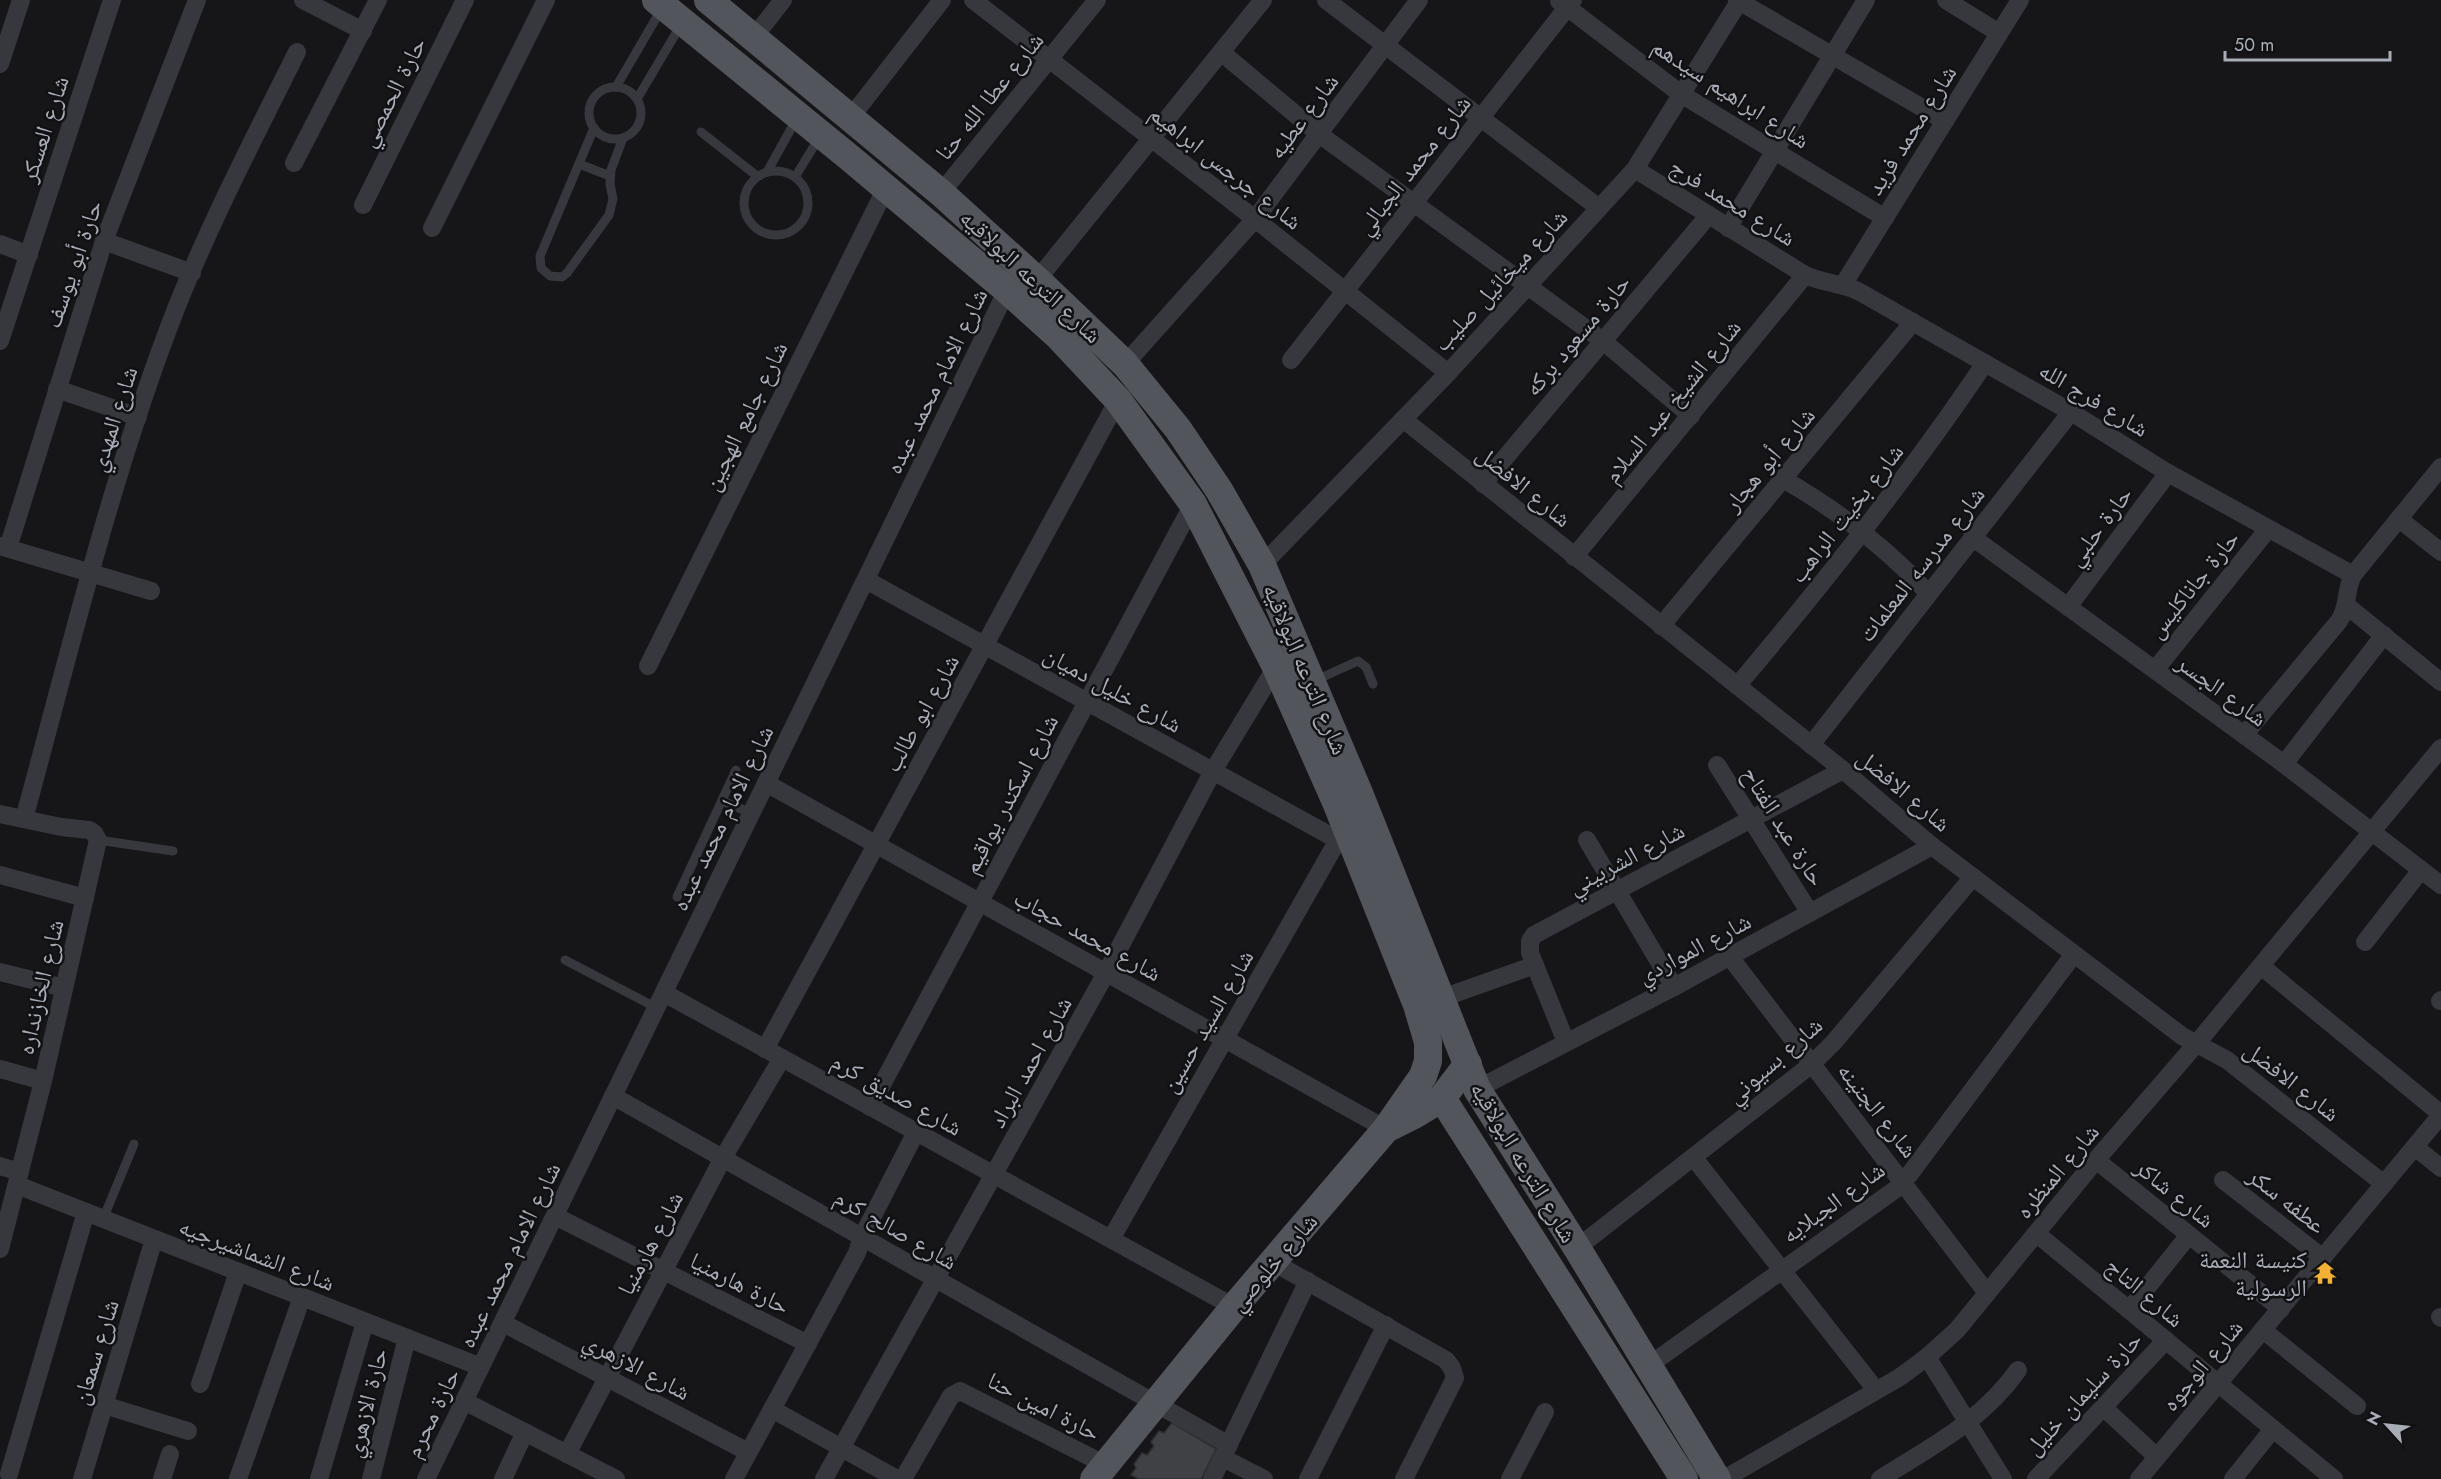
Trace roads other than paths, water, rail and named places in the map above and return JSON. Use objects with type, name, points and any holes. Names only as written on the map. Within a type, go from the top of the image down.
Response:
[{"type":"main road","name":"شارع الترعه البولاقيه","points":[[708,0],[941,193],[1125,364],[1184,438],[1219,490],[1262,565],[1312,682],[1344,815],[1417,1005],[1428,1042],[1428,1061],[1423,1076],[1386,1129]]},
{"type":"main road","name":"شارع الترعه البولاقيه","points":[[675,7],[799,116],[1007,290],[1057,335],[1118,400],[1193,504],[1276,667],[1344,815],[1442,998],[1472,1077],[1717,1479]]},
{"type":"main road","name":"شارع خلوصي","points":[[1100,1472],[1234,1306],[1386,1129],[1414,1115],[1472,1077]]},
{"type":"main road","name":"شارع الترعه البولاقيه","points":[[1442,1098],[1684,1479]]},
{"type":"street","points":[[0,64],[21,0]]},
{"type":"street","name":"شارع العسكر","points":[[0,341],[112,0]]},
{"type":"street","name":"حارة أبو يوسف","points":[[4,547],[104,241],[197,0]]},
{"type":"street","points":[[303,0],[329,6],[363,31]]},
{"type":"street","points":[[294,163],[378,0]]},
{"type":"street","name":"حارة الحمصي","points":[[363,205],[465,0]]},
{"type":"street","points":[[432,228],[546,0]]},
{"type":"street","points":[[754,37],[783,0]]},
{"type":"street","points":[[851,117],[942,0]]},
{"type":"street","name":"شارع جرجس ابراهيم","points":[[973,0],[998,7],[1049,60],[1255,219],[1448,373]]},
{"type":"street","name":"شارع عطا الله حنا","points":[[941,193],[1097,0]]},
{"type":"street","points":[[1037,280],[1263,0]]},
{"type":"street","points":[[1326,0],[1599,208]]},
{"type":"street","name":"شارع عطيه","points":[[1125,364],[1255,219],[1419,0]]},
{"type":"street","points":[[1738,0],[1945,121]]},
{"type":"street","name":"شارع ميخائيل صليب","points":[[1262,565],[1448,373],[1635,169],[1738,0]]},
{"type":"street","points":[[1728,228],[1866,0]]},
{"type":"street","points":[[1946,0],[1999,33]]},
{"type":"street","name":"شارع محمد فريد","points":[[1843,285],[2020,0]]},
{"type":"street","name":"شارع ابراهيم سيدهم","points":[[1566,2],[1681,94],[1885,218]]},
{"type":"street","name":"شارع محمد الجبالي","points":[[1291,360],[1481,117],[1566,2]]},
{"type":"street","name":"شارع المهدي","points":[[24,819],[91,574],[138,417],[177,306],[233,177],[297,52]]},
{"type":"street","points":[[1221,52],[1320,134],[1603,341],[1691,416]]},
{"type":"street","name":"شارع محمد فرج","points":[[1635,169],[1805,275]]},
{"type":"street","name":"شارع جامع الهجين","points":[[648,666],[886,188]]},
{"type":"street","name":"حارة مسعود بركه","points":[[1483,484],[1708,216]]},
{"type":"street","points":[[104,241],[192,273]]},
{"type":"street","points":[[0,244],[29,255]]},
{"type":"street","name":"شارع فرج الله","points":[[1805,275],[1820,281],[1843,285],[1913,322],[2071,412],[2168,473],[2353,575]]},
{"type":"street","name":"شارع الشيخ عبد السلام","points":[[1574,557],[1805,275]]},
{"type":"street","name":"شارع الامام محمد عبده","points":[[481,1367],[1007,290]]},
{"type":"street","name":"شارع أبو هجار","points":[[1661,626],[1913,322]]},
{"type":"street","name":"شارع بخيت الراهب","points":[[1737,686],[1864,532],[1985,363]]},
{"type":"street","points":[[57,389],[138,417]]},
{"type":"street","name":"شارع ابو طالب","points":[[765,1049],[1118,400]]},
{"type":"street","name":"شارع مدرسه المعلمات","points":[[1811,745],[2071,412]]},
{"type":"street","name":"شارع الافضل","points":[[1402,419],[1843,770],[1932,846],[2182,1036],[2227,1060],[2384,1184]]},
{"type":"street","points":[[2244,735],[2339,621],[2346,605],[2348,584],[2353,575],[2441,467]]},
{"type":"street","name":"حارة حلبي","points":[[2068,608],[2168,473]]},
{"type":"street","points":[[1783,479],[1820,501],[1864,532],[1909,573],[1928,594]]},
{"type":"street","name":"شارع اسكندر يواقيم","points":[[870,1107],[1193,504]]},
{"type":"street","points":[[2399,519],[2441,552]]},
{"type":"street","name":"حارة جاناكليس","points":[[2155,670],[2268,529]]},
{"type":"street","name":"شارع الجسر","points":[[1972,537],[2284,764],[2441,885]]},
{"type":"street","points":[[4,547],[151,591]]},
{"type":"street","name":"شارع خليل دميان","points":[[866,580],[1213,771],[1344,815]]},
{"type":"street","points":[[2346,605],[2441,682]]},
{"type":"street","points":[[2284,764],[2384,635]]},
{"type":"street","name":"شارع احمد البراد","points":[[824,1479],[1106,973],[1213,771],[1276,667]]},
{"type":"street","name":"شارع المنظره","points":[[1724,1479],[1928,1357],[1957,1330],[2441,748]]},
{"type":"street","name":"حارة عبد الفتاح","points":[[1717,765],[1810,913]]},
{"type":"street","name":"شارع الشربيني","points":[[1566,1042],[1529,947],[1534,935],[1843,770]]},
{"type":"street","name":"شارع محمد حجاب","points":[[766,783],[1386,1129]]},
{"type":"street","points":[[0,814],[61,827],[89,830],[98,840]]},
{"type":"street","name":"شارع السيد حسين","points":[[1111,1239],[1225,1039],[1344,815]]},
{"type":"street","name":"شارع الخازنداره","points":[[0,1249],[43,1081],[98,840]]},
{"type":"street","points":[[1587,840],[1674,987]]},
{"type":"street","name":"شارع المواردي","points":[[1472,1077],[1566,1042],[1674,987],[1932,846]]},
{"type":"street","points":[[2365,942],[2421,870]]},
{"type":"street","points":[[0,875],[85,898]]},
{"type":"street","name":"شارع بسيوني","points":[[1576,1248],[1695,1158],[1812,1064],[1834,1042],[1973,877]]},
{"type":"street","name":"شارع الجبلايه","points":[[1648,1366],[1903,1182],[2074,954]]},
{"type":"street","name":"شارع الجنينه","points":[[1730,957],[1987,1293]]},
{"type":"street","points":[[1442,998],[1535,965]]},
{"type":"street","points":[[2261,966],[2441,1115]]},
{"type":"street","points":[[0,972],[64,988]]},
{"type":"street","name":"شارع صديق كرم","points":[[660,1000],[782,1058],[1234,1306]]},
{"type":"street","name":"شارع هارمنيا","points":[[567,1454],[723,1158],[782,1058]]},
{"type":"street","points":[[0,1069],[43,1081]]},
{"type":"street","name":"شارع صالح كرم","points":[[613,1096],[1156,1403],[1264,1479]]},
{"type":"street","name":"شارع الوجوه","points":[[2139,1479],[2441,1115]]},
{"type":"street","points":[[734,1479],[857,1252],[862,1237],[916,1132]]},
{"type":"street","points":[[2415,1148],[2441,1168]]},
{"type":"street","points":[[1695,1158],[1876,1390]]},
{"type":"street","name":"شارع شاكر","points":[[2096,1161],[2281,1309]]},
{"type":"street","name":"شارع الشماشيرجيه","points":[[0,1166],[18,1178],[94,1215],[481,1367]]},
{"type":"street","name":"عطفه سكر","points":[[2223,1180],[2322,1258]]},
{"type":"street","points":[[11,1475],[94,1215]]},
{"type":"street","name":"حارة هارمنيا","points":[[555,1216],[808,1344]]},
{"type":"street","name":"شارع التاج","points":[[2037,1234],[2334,1479]]},
{"type":"street","points":[[2129,1310],[2189,1235]]},
{"type":"street","name":"شارع سمعان","points":[[82,1479],[154,1239]]},
{"type":"street","points":[[1273,1262],[1446,1360],[1452,1368],[1455,1378],[1404,1479]]},
{"type":"street","points":[[200,1384],[238,1272]]},
{"type":"street","points":[[1212,1479],[1308,1281]]},
{"type":"street","points":[[238,1479],[302,1297]]},
{"type":"street","points":[[319,1479],[365,1322]]},
{"type":"street","name":"شارع الازهري","points":[[502,1323],[748,1452]]},
{"type":"street","points":[[1308,1479],[1386,1325]]},
{"type":"street","points":[[2263,1330],[2357,1406]]},
{"type":"street","name":"حارة الازهري","points":[[371,1479],[407,1338]]},
{"type":"street","name":"حارة سليمان خليل","points":[[2036,1479],[2166,1340]]},
{"type":"street","points":[[1928,1357],[2003,1479]]},
{"type":"street","name":"حارة محرم","points":[[426,1479],[481,1367]]},
{"type":"street","points":[[1880,1479],[1968,1423],[2003,1391],[2018,1370]]},
{"type":"street","name":"حارة امين حنا","points":[[903,1479],[951,1396],[960,1391],[1100,1472]]},
{"type":"street","points":[[465,1401],[616,1479]]},
{"type":"street","points":[[104,1405],[188,1431]]},
{"type":"street","points":[[2104,1408],[2157,1457]]},
{"type":"street","points":[[772,1409],[897,1479]]},
{"type":"street","points":[[1510,1479],[1545,1412]]},
{"type":"street","points":[[2234,1479],[2272,1429]]},
{"type":"street","points":[[503,1479],[525,1432]]},
{"type":"street","points":[[162,1479],[170,1454]]},
{"type":"lane","points":[[616,87],[675,7]]},
{"type":"lane","points":[[637,99],[675,7]]},
{"type":"lane","points":[[616,87],[631,93],[637,99],[641,114],[640,122],[636,129],[623,138],[607,138],[594,128],[590,113],[595,98],[608,88],[616,87]]},
{"type":"lane","points":[[762,174],[776,170],[795,177],[807,193],[806,213],[794,229],[775,235],[765,233],[756,228],[744,212],[745,192],[762,174],[799,116]]},
{"type":"lane","points":[[594,128],[540,256],[541,268],[550,276],[562,277],[567,273],[605,223],[613,199],[610,176],[623,138]]},
{"type":"lane","points":[[700,132],[762,174]]},
{"type":"lane","points":[[795,177],[821,134]]},
{"type":"lane","points":[[579,164],[610,176]]},
{"type":"lane","points":[[1312,682],[1358,661],[1366,667],[1373,684]]},
{"type":"lane","points":[[677,897],[736,770]]},
{"type":"lane","points":[[722,801],[752,813]]},
{"type":"lane","points":[[98,840],[173,851]]},
{"type":"lane","points":[[564,960],[660,1000]]},
{"type":"lane","points":[[94,1215],[134,1144]]},
{"type":"place","name":"كنيسة النعمة الرسولية","points":[[2325,1273]]}]
